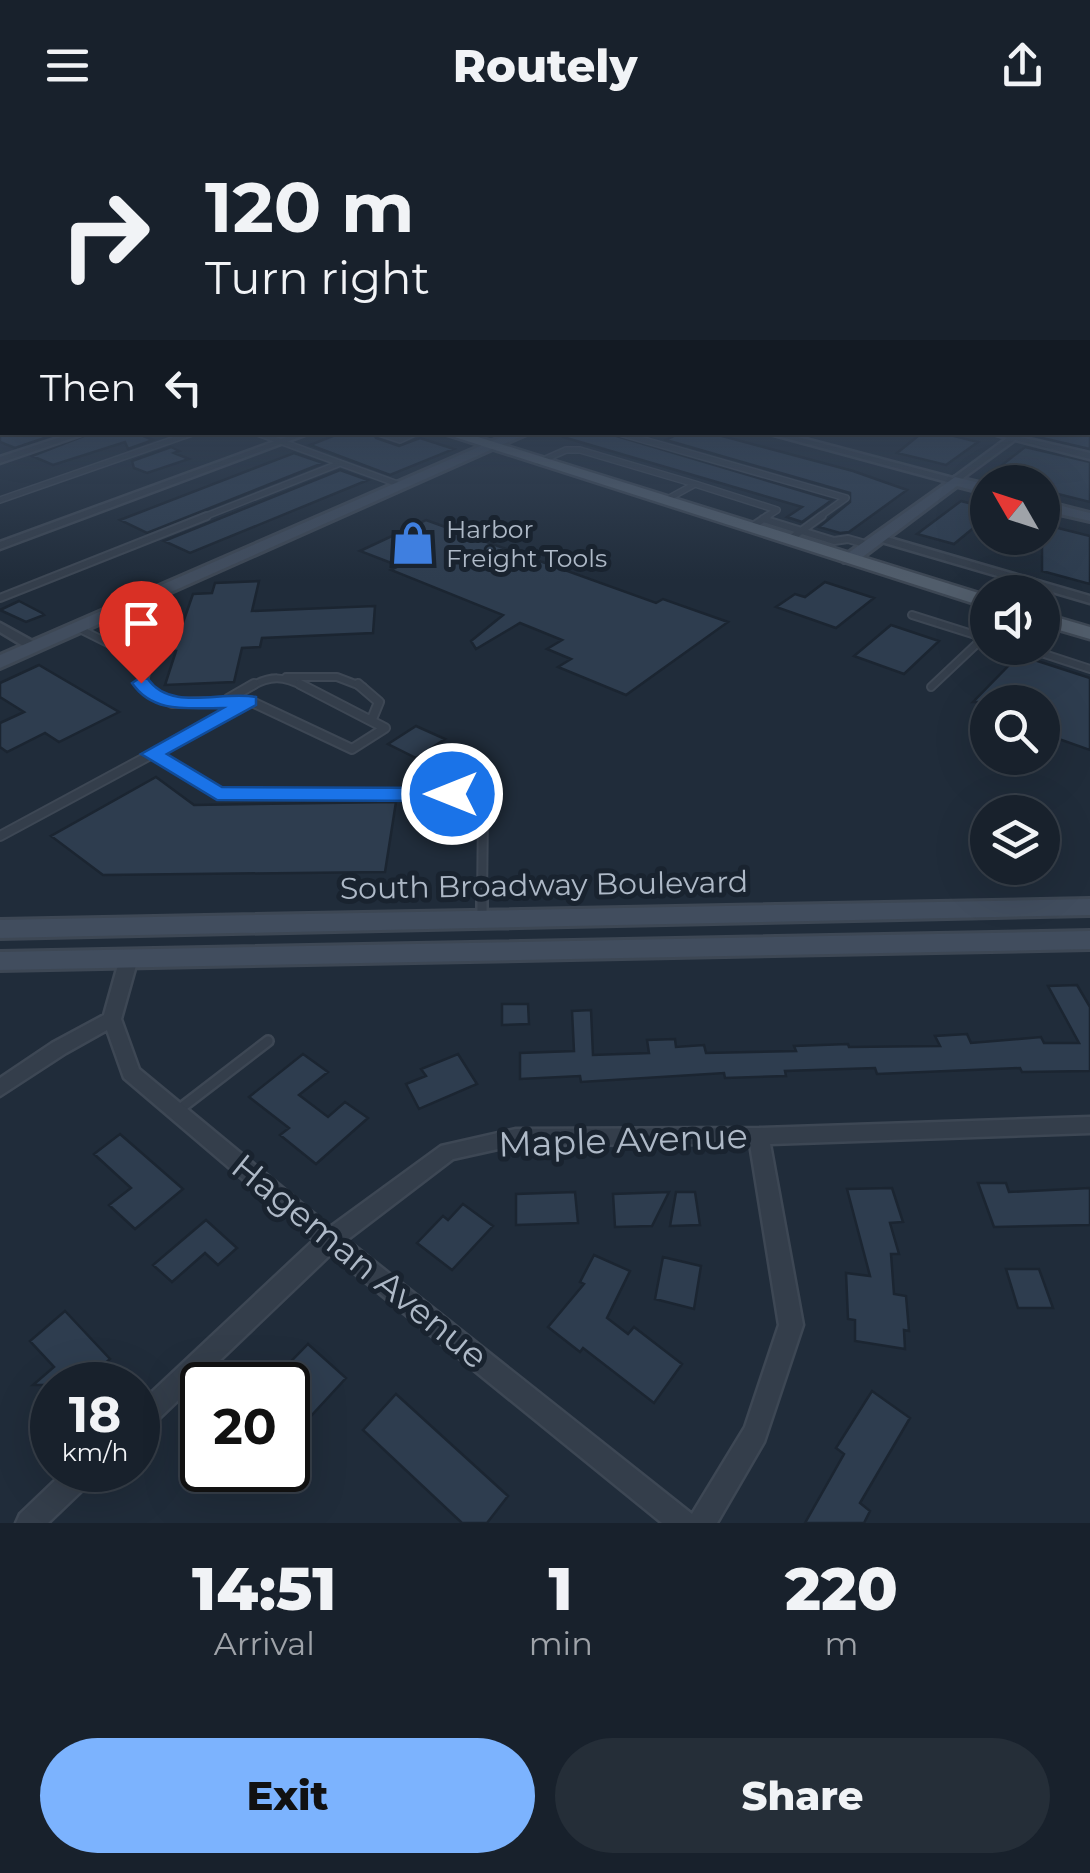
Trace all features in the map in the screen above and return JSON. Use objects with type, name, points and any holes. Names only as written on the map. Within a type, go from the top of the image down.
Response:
[{"type":"main road","points":[[0,662],[485,450]]},
{"type":"main road","points":[[501,450],[664,501],[795,535],[850,559],[970,596]]},
{"type":"main road","points":[[850,559],[955,481],[970,485]]},
{"type":"main road","points":[[1060,509],[1090,517]]},
{"type":"main road","points":[[1060,623],[1090,632]]},
{"type":"main road","name":"South Broadway Boulevard","points":[[0,930],[1090,908]]},
{"type":"main road","points":[[0,961],[1090,940]]},
{"type":"street","points":[[0,460],[31,450]]},
{"type":"street","points":[[0,546],[260,450]]},
{"type":"street","points":[[836,450],[955,481],[997,450]]},
{"type":"street","points":[[874,542],[1090,600]]},
{"type":"street","points":[[0,627],[34,647]]},
{"type":"street","points":[[0,1088],[59,1048],[112,1019],[129,958]]},
{"type":"street","name":"Hageman Avenue","points":[[112,1019],[132,1073],[330,1240],[683,1523]]},
{"type":"street","name":"Maple Avenue","points":[[160,1400],[330,1240],[448,1152],[516,1137],[760,1136],[1090,1125]]},
{"type":"street","points":[[702,1523],[755,1433],[791,1325],[760,1136]]},
{"type":"street","points":[[29,1523],[62,1492]]},
{"type":"lane","points":[[0,500],[143,450]]},
{"type":"lane","points":[[302,450],[403,486]]},
{"type":"lane","points":[[539,462],[566,450]]},
{"type":"lane","points":[[580,450],[777,510],[756,524]]},
{"type":"lane","points":[[679,450],[846,498],[795,535]]},
{"type":"lane","points":[[0,598],[338,464]]},
{"type":"lane","points":[[664,501],[694,484]]},
{"type":"lane","points":[[795,535],[874,542]]},
{"type":"lane","points":[[159,593],[168,602],[143,688],[163,700],[250,701],[352,749],[385,728],[285,677]]},
{"type":"lane","points":[[912,614],[970,633]]},
{"type":"lane","points":[[104,641],[162,616]]},
{"type":"lane","points":[[78,628],[148,663]]},
{"type":"lane","points":[[932,687],[970,652]]},
{"type":"lane","points":[[1060,659],[1090,669]]},
{"type":"lane","points":[[228,698],[266,678],[338,677],[376,696],[379,702],[372,720]]},
{"type":"lane","points":[[0,836],[250,701]]},
{"type":"lane","points":[[152,754],[217,794],[452,794],[473,800],[484,811],[482,918]]},
{"type":"lane","points":[[177,1111],[268,1041]]},
{"type":"building","points":[[47,450],[100,450],[53,465],[32,456]]},
{"type":"building","points":[[163,450],[177,450],[174,453],[189,459],[147,473],[134,468],[132,461]]},
{"type":"building","points":[[323,450],[452,450],[390,475]]},
{"type":"building","points":[[607,450],[664,450],[832,500],[802,522],[787,517],[802,507]]},
{"type":"building","points":[[701,450],[775,450],[907,490],[849,532],[819,527],[850,502],[850,493]]},
{"type":"building","points":[[901,450],[967,450],[946,465],[897,453]]},
{"type":"building","points":[[1021,450],[1090,462],[1090,502],[1060,494],[1060,465],[1002,465]]},
{"type":"building","points":[[294,453],[323,463],[147,533],[120,520]]},
{"type":"building","points":[[340,470],[368,480],[190,553],[164,541]]},
{"type":"building","points":[[961,501],[970,503],[970,531],[954,544],[917,534]]},
{"type":"building","points":[[426,520],[656,603],[663,599],[728,622],[626,695],[558,667],[571,659],[547,649],[562,640],[520,623],[476,649],[471,641],[503,615],[391,570],[399,566],[360,551]]},
{"type":"building","points":[[1060,528],[1090,536],[1090,584],[1042,571],[1042,555],[1060,555]]},
{"type":"building","points":[[259,581],[252,611],[375,606],[373,633],[262,638],[260,647],[242,648],[234,682],[165,685],[176,651],[165,651],[171,635],[179,634],[193,594],[212,593],[215,583]]},
{"type":"building","points":[[825,582],[874,598],[836,628],[776,607],[795,594],[805,597]]},
{"type":"building","points":[[19,601],[44,615],[26,622],[0,610]]},
{"type":"building","points":[[891,625],[939,641],[904,674],[854,656]]},
{"type":"building","points":[[39,665],[119,712],[59,742],[45,733],[7,752],[0,747],[0,723],[24,712],[0,697],[0,683]]},
{"type":"building","points":[[1009,665],[1050,665],[1090,678],[1090,750],[1060,739],[1060,685],[990,685]]},
{"type":"building","points":[[416,726],[445,739],[416,758],[388,744]]},
{"type":"building","points":[[156,777],[194,805],[396,802],[385,872],[103,875],[51,836]]},
{"type":"building","points":[[1077,985],[1090,1007],[1090,1071],[1022,1072],[1020,1068],[877,1074],[875,1068],[725,1078],[724,1073],[581,1082],[580,1076],[520,1079],[520,1053],[574,1051],[572,1011],[591,1010],[593,1055],[649,1053],[647,1040],[675,1039],[676,1047],[704,1045],[706,1053],[796,1051],[794,1046],[848,1044],[940,1046],[935,1036],[967,1034],[971,1043],[1041,1037],[1044,1043],[1079,1043],[1048,986]]},
{"type":"building","points":[[502,1004],[528,1004],[529,1024],[502,1025]]},
{"type":"building","points":[[303,1054],[328,1072],[299,1095],[328,1117],[345,1102],[368,1118],[316,1164],[280,1135],[289,1128],[249,1097]]},
{"type":"building","points":[[458,1054],[477,1084],[419,1109],[406,1084],[426,1076],[421,1069]]},
{"type":"building","points":[[120,1134],[183,1189],[135,1229],[109,1205],[131,1188],[94,1154]]},
{"type":"building","points":[[978,1183],[1006,1183],[1009,1192],[1090,1188],[1090,1225],[994,1227]]},
{"type":"building","points":[[892,1188],[903,1222],[890,1223],[899,1254],[891,1254],[894,1294],[906,1296],[909,1331],[904,1330],[905,1349],[855,1341],[855,1320],[848,1319],[846,1273],[870,1276],[847,1189]]},
{"type":"building","points":[[575,1192],[578,1223],[516,1225],[516,1194]]},
{"type":"building","points":[[669,1192],[652,1226],[615,1227],[613,1194]]},
{"type":"building","points":[[676,1192],[695,1192],[700,1225],[670,1226]]},
{"type":"building","points":[[463,1204],[493,1226],[452,1270],[417,1243],[443,1216],[448,1220]]},
{"type":"building","points":[[206,1220],[237,1248],[218,1265],[205,1253],[172,1282],[153,1265]]},
{"type":"building","points":[[594,1255],[630,1271],[607,1318],[628,1334],[634,1327],[682,1364],[654,1403],[583,1348],[580,1352],[548,1327],[584,1284],[580,1282]]},
{"type":"building","points":[[663,1257],[701,1266],[694,1309],[655,1299]]},
{"type":"building","points":[[1006,1269],[1039,1269],[1053,1308],[1018,1308]]},
{"type":"building","points":[[65,1311],[110,1359],[49,1362],[30,1341]]},
{"type":"building","points":[[308,1344],[346,1378],[310,1417],[310,1362],[290,1362]]},
{"type":"building","points":[[872,1391],[910,1418],[860,1503],[870,1511],[864,1523],[805,1523],[844,1454],[836,1448]]},
{"type":"building","points":[[396,1394],[508,1496],[487,1523],[462,1523],[363,1430]]},
{"type":"place","name":"Harbor Freight Tools","points":[[413,543]]},
{"type":"route","points":[[141,683],[148,693],[172,703],[228,698],[250,701],[152,754],[217,794],[452,794]]}]
